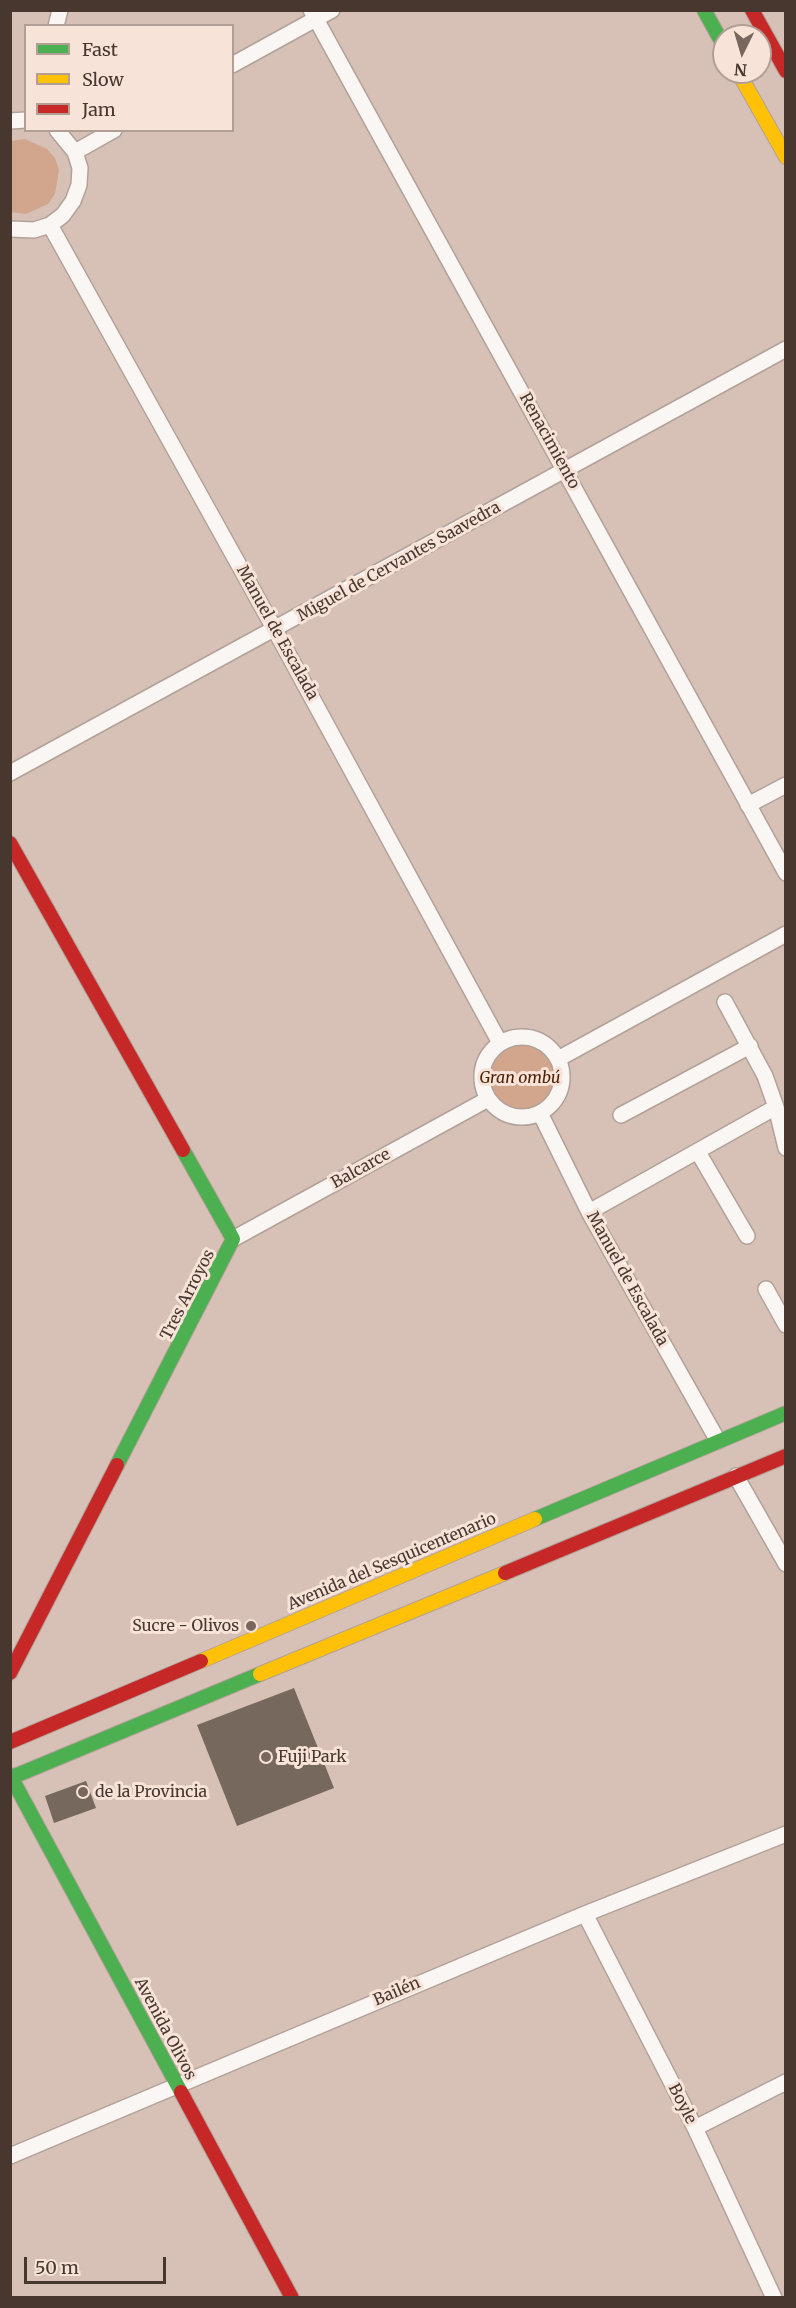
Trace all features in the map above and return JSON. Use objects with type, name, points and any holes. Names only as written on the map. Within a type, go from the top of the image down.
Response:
[{"type":"street","points":[[234,64],[314,15],[332,10]]},
{"type":"street","points":[[704,10],[712,24]]},
{"type":"street","points":[[752,10],[786,71]]},
{"type":"street","name":"Renacimiento","points":[[314,15],[786,873]]},
{"type":"street","points":[[745,84],[786,158]]},
{"type":"street","points":[[10,229],[34,230],[50,225],[63,215],[73,201],[79,186],[80,168],[75,152],[59,132]]},
{"type":"street","points":[[75,152],[110,132]]},
{"type":"street","name":"Manuel de Escalada","points":[[50,225],[275,630],[500,1043]]},
{"type":"street","name":"Miguel de Cervantes Saavedra","points":[[10,773],[786,349]]},
{"type":"street","points":[[748,805],[786,785]]},
{"type":"street","name":"Tres Arroyos","points":[[10,843],[233,1239],[10,1673]]},
{"type":"street","points":[[558,1059],[786,934]]},
{"type":"street","points":[[725,1002],[750,1046],[776,1107],[786,1148]]},
{"type":"street","points":[[532,1038],[551,1050],[558,1059],[562,1071],[558,1095],[540,1113],[517,1117],[496,1108],[488,1100],[481,1075],[484,1062],[500,1043],[510,1039],[532,1038]]},
{"type":"street","points":[[621,1115],[750,1046]]},
{"type":"street","name":"Balcarce","points":[[233,1239],[488,1100]]},
{"type":"street","points":[[589,1212],[776,1107]]},
{"type":"street","name":"Manuel de Escalada","points":[[540,1113],[589,1212],[718,1442]]},
{"type":"street","points":[[698,1152],[747,1236]]},
{"type":"street","points":[[766,1288],[786,1325]]},
{"type":"street","name":"Avenida del Sesquicentenario","points":[[10,1742],[786,1413]]},
{"type":"street","points":[[11,1777],[786,1456]]},
{"type":"street","points":[[736,1476],[786,1564]]},
{"type":"street","name":"Avenida Olivos","points":[[11,1777],[292,2298]]},
{"type":"street","name":"Bailén","points":[[10,2156],[585,1914],[786,1834]]},
{"type":"street","name":"Boyle","points":[[585,1914],[695,2128],[774,2298]]},
{"type":"street","points":[[695,2128],[786,2082]]},
{"type":"green space","points":[[25,139],[47,149],[55,158],[59,170],[55,194],[48,204],[26,214],[10,212],[11,141]]},
{"type":"green space","name":"Gran ombú","points":[[521,1043],[534,1046],[546,1053],[553,1065],[556,1078],[553,1091],[546,1103],[534,1110],[521,1113],[508,1110],[496,1103],[489,1091],[486,1078],[489,1065],[496,1053],[508,1046]]},
{"type":"building","name":"Fuji Park","points":[[294,1688],[334,1788],[237,1826],[197,1725]]},
{"type":"building","points":[[86,1781],[96,1808],[54,1823],[45,1796]]},
{"type":"traffic: fast","points":[[704,10],[712,24]]},
{"type":"traffic: fast","points":[[117,1465],[233,1239],[183,1150]]},
{"type":"traffic: fast","points":[[535,1519],[786,1413]]},
{"type":"traffic: fast","points":[[10,1778],[260,1674]]},
{"type":"traffic: fast","points":[[10,1775],[181,2092]]},
{"type":"traffic: slow","points":[[745,84],[786,157]]},
{"type":"traffic: slow","points":[[201,1661],[535,1519]]},
{"type":"traffic: slow","points":[[260,1674],[505,1573]]},
{"type":"traffic: jam","points":[[752,10],[786,71]]},
{"type":"traffic: jam","points":[[10,843],[183,1150]]},
{"type":"traffic: jam","points":[[505,1573],[786,1456]]},
{"type":"traffic: jam","points":[[10,1673],[117,1465]]},
{"type":"traffic: jam","points":[[10,1742],[201,1661]]},
{"type":"traffic: jam","points":[[181,2092],[292,2298]]},
{"type":"place","name":"Sucre - Olivos","points":[[251,1626]]},
{"type":"place","name":"Fuji Park","points":[[266,1757]]},
{"type":"place","name":"de la Provincia","points":[[83,1792]]}]
